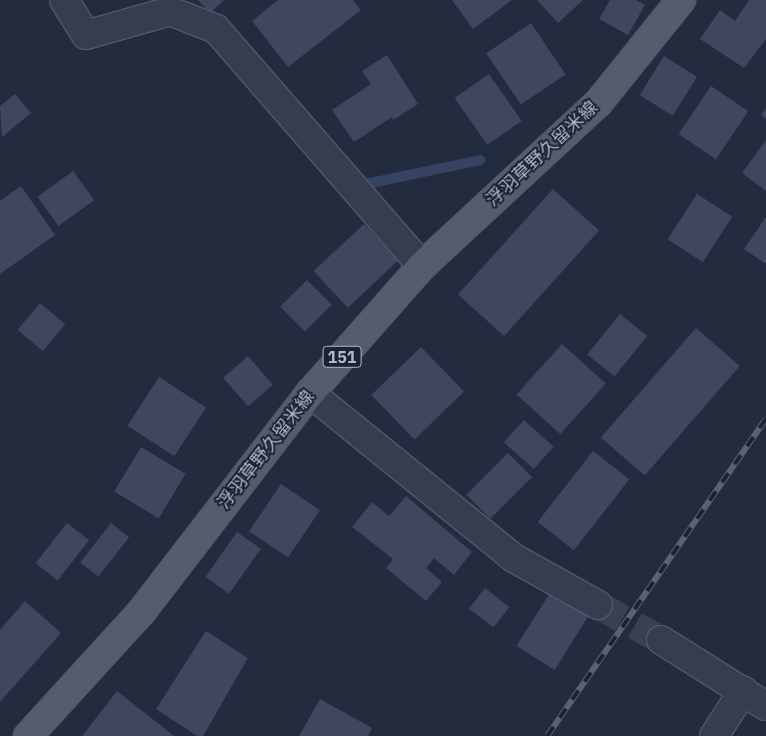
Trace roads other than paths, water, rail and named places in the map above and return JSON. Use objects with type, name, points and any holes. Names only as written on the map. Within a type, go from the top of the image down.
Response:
[{"type":"main road","name":"浮羽草野久留米線","points":[[28,736],[142,611],[310,393],[422,266],[599,102],[681,0]]},
{"type":"street","points":[[64,0],[86,35],[170,11],[216,29],[422,266]]},
{"type":"street","points":[[310,393],[514,558],[598,605]]},
{"type":"street","points":[[661,640],[766,706]]},
{"type":"street","points":[[714,736],[743,691]]},
{"type":"waterway","points":[[356,186],[480,160]]},
{"type":"tunnel","points":[[598,605],[661,640]]},
{"type":"railway","points":[[547,736],[766,419]]}]
